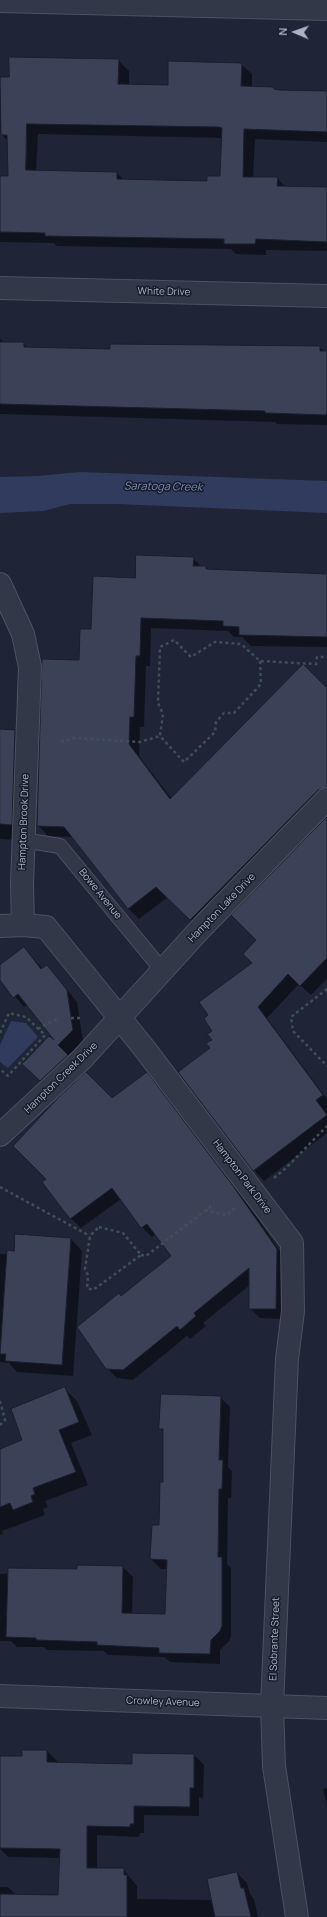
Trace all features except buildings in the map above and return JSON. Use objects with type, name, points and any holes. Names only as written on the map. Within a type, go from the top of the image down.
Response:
[{"type":"street","points":[[0,1],[327,9]]},
{"type":"street","name":"White Drive","points":[[0,288],[327,296]]},
{"type":"street","name":"Hampton Brook Drive","points":[[0,584],[23,634],[30,667],[24,840],[23,925]]},
{"type":"street","name":"Hampton Lake Drive","points":[[120,1019],[202,928],[327,799]]},
{"type":"street","points":[[0,926],[23,925],[46,927],[98,988],[120,1019]]},
{"type":"street","name":"Hampton Creek Drive","points":[[0,1135],[82,1059],[120,1019]]},
{"type":"street","name":"Hampton Park Drive","points":[[120,1019],[144,1048],[292,1243],[293,1311],[286,1359]]},
{"type":"street","name":"El Sobrante Street","points":[[286,1359],[272,1706],[274,1766],[297,1917]]},
{"type":"street","name":"Crowley Avenue","points":[[0,1696],[327,1708]]},
{"type":"lane","name":"Bowe Avenue","points":[[24,840],[60,846],[163,971]]},
{"type":"path","points":[[160,736],[163,714],[158,703],[160,647],[174,640],[191,657],[215,642],[240,644],[260,661],[316,664],[317,657],[327,657]]},
{"type":"path","points":[[160,736],[184,762],[215,732],[216,722],[224,712],[234,713],[261,684],[260,661]]},
{"type":"path","points":[[61,742],[73,738],[140,742],[160,736]]},
{"type":"path","points":[[327,989],[291,1018],[293,1031],[327,1066]]},
{"type":"path","points":[[0,1033],[9,1013],[26,1017],[45,1035],[8,1076],[0,1069]]},
{"type":"path","points":[[71,1018],[81,1018]]},
{"type":"path","points":[[38,1029],[52,1021],[59,1019]]},
{"type":"path","points":[[270,1180],[286,1168],[327,1126]]},
{"type":"path","points":[[0,1188],[90,1236]]},
{"type":"path","points":[[141,1255],[124,1233],[99,1227],[90,1236],[85,1269],[88,1275],[87,1288],[93,1290],[141,1255],[146,1256],[214,1204]]},
{"type":"path","points":[[205,1210],[227,1215],[237,1206]]},
{"type":"path","points":[[0,1402],[4,1420],[0,1425]]},
{"type":"water","name":"Saratoga Creek","points":[[80,472],[327,481],[327,513],[118,504],[70,504],[43,511],[0,513],[0,477],[38,476]]},
{"type":"water","points":[[11,1021],[26,1023],[38,1037],[8,1068],[0,1062],[0,1045]]}]
